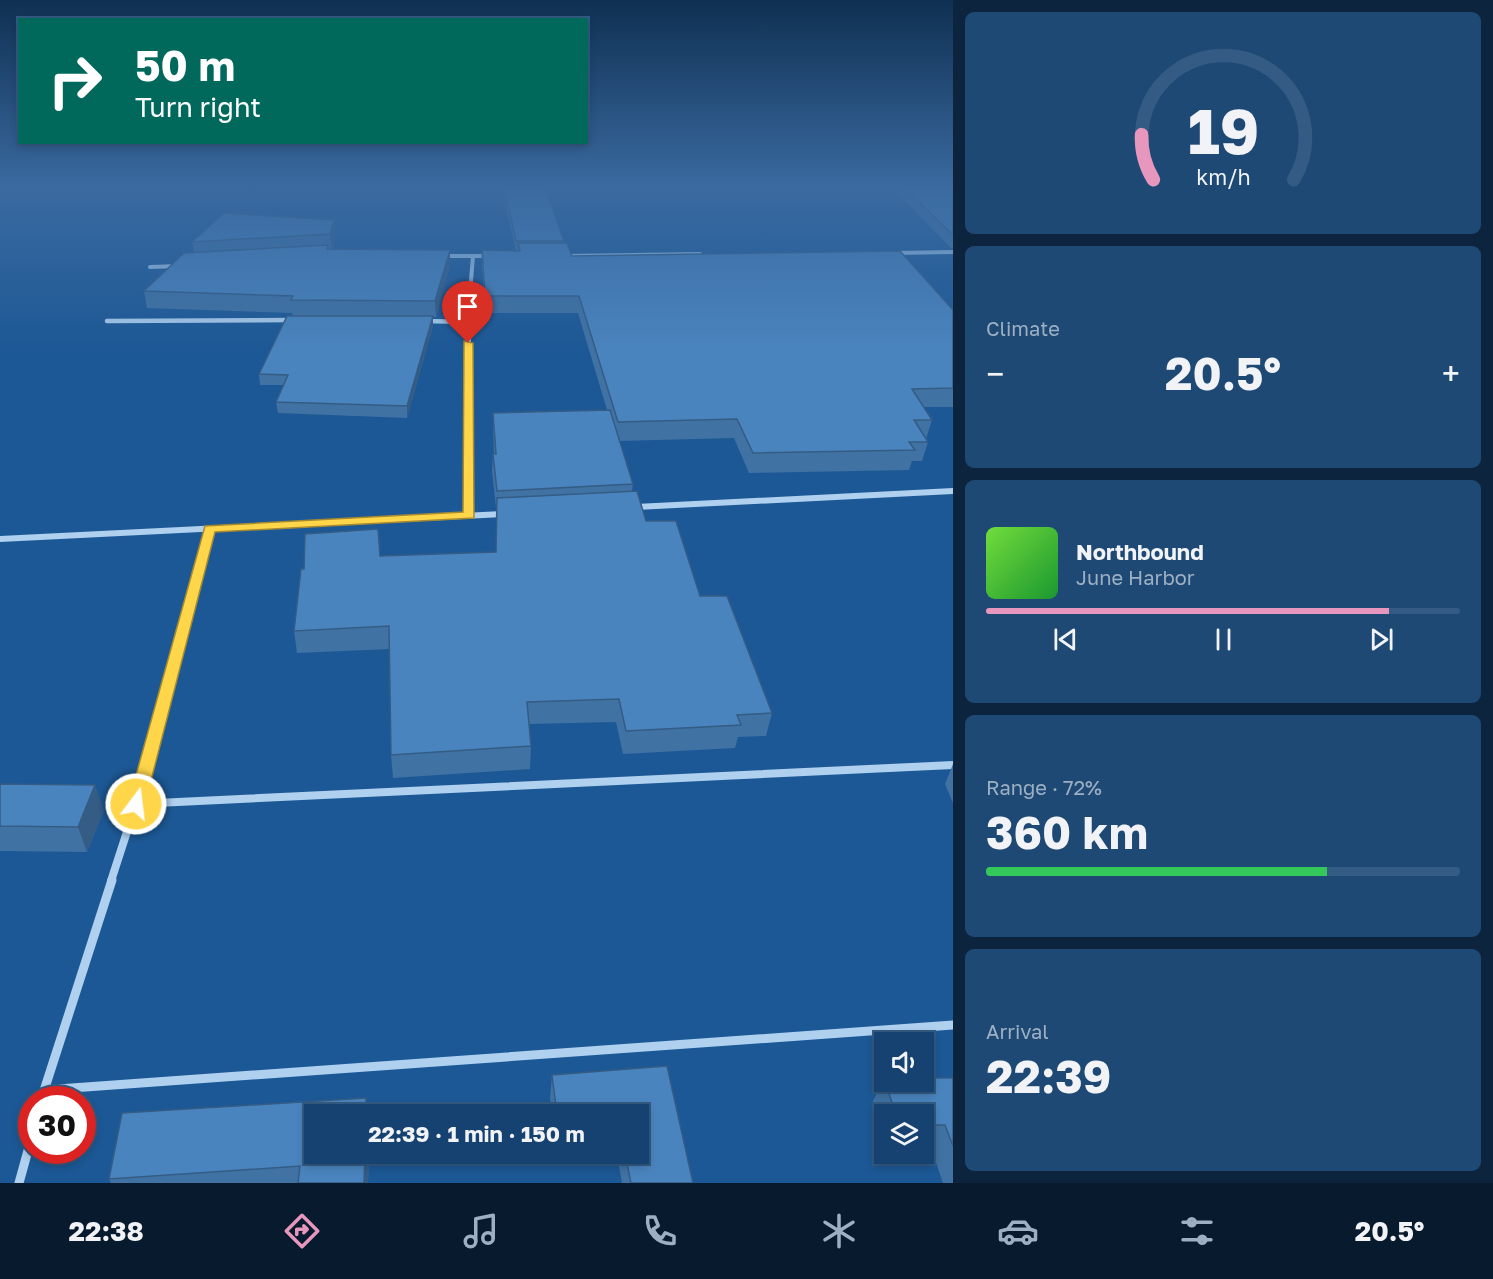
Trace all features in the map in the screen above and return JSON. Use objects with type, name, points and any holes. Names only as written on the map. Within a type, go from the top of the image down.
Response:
[{"type":"street","points":[[883,253],[953,252]]},
{"type":"street","points":[[555,256],[707,254]]},
{"type":"street","points":[[439,256],[496,256]]},
{"type":"street","points":[[470,516],[467,322],[473,256]]},
{"type":"street","points":[[150,267],[185,265]]},
{"type":"street","points":[[107,321],[295,320]]},
{"type":"street","points":[[422,321],[467,322]]},
{"type":"street","points":[[623,508],[953,491]]},
{"type":"street","points":[[0,538],[517,513]]},
{"type":"street","points":[[46,1086],[136,804],[209,529]]},
{"type":"street","points":[[136,804],[953,765]]},
{"type":"street","points":[[96,1091],[953,1025]]},
{"type":"street","points":[[19,1183],[24,1164]]},
{"type":"building","points":[[518,243],[567,243],[572,256],[900,251],[953,310],[953,388],[912,389],[932,420],[914,420],[928,442],[909,442],[915,450],[753,453],[737,419],[618,422],[579,296],[485,296],[482,250],[520,251]]},
{"type":"building","points":[[328,245],[327,249],[450,250],[435,301],[291,300],[293,296],[144,291],[184,253]]},
{"type":"building","points":[[287,316],[433,316],[407,406],[276,402],[288,375],[259,374]]},
{"type":"building","points":[[610,410],[633,484],[497,491],[493,454],[496,454],[493,413]]},
{"type":"building","points":[[637,491],[646,521],[676,521],[700,596],[727,596],[772,713],[737,715],[741,725],[626,731],[619,699],[527,702],[531,746],[391,755],[389,626],[294,631],[301,569],[304,569],[305,534],[378,529],[380,556],[496,552],[497,498]]},
{"type":"building","points":[[0,784],[95,785],[78,827],[0,826]]},
{"type":"building","points":[[667,1066],[693,1183],[631,1183],[627,1164],[649,1164],[649,1104],[556,1104],[552,1075]]},
{"type":"building","points":[[934,1078],[953,1078],[953,1146],[945,1125],[934,1125],[934,1104],[893,1104],[888,1092],[934,1092]]},
{"type":"building","points":[[366,1098],[366,1104],[304,1104],[304,1164],[365,1164],[364,1183],[298,1183],[300,1166],[109,1179],[122,1113]]},
{"type":"route","points":[[136,804],[209,529],[470,516],[468,343]]}]
